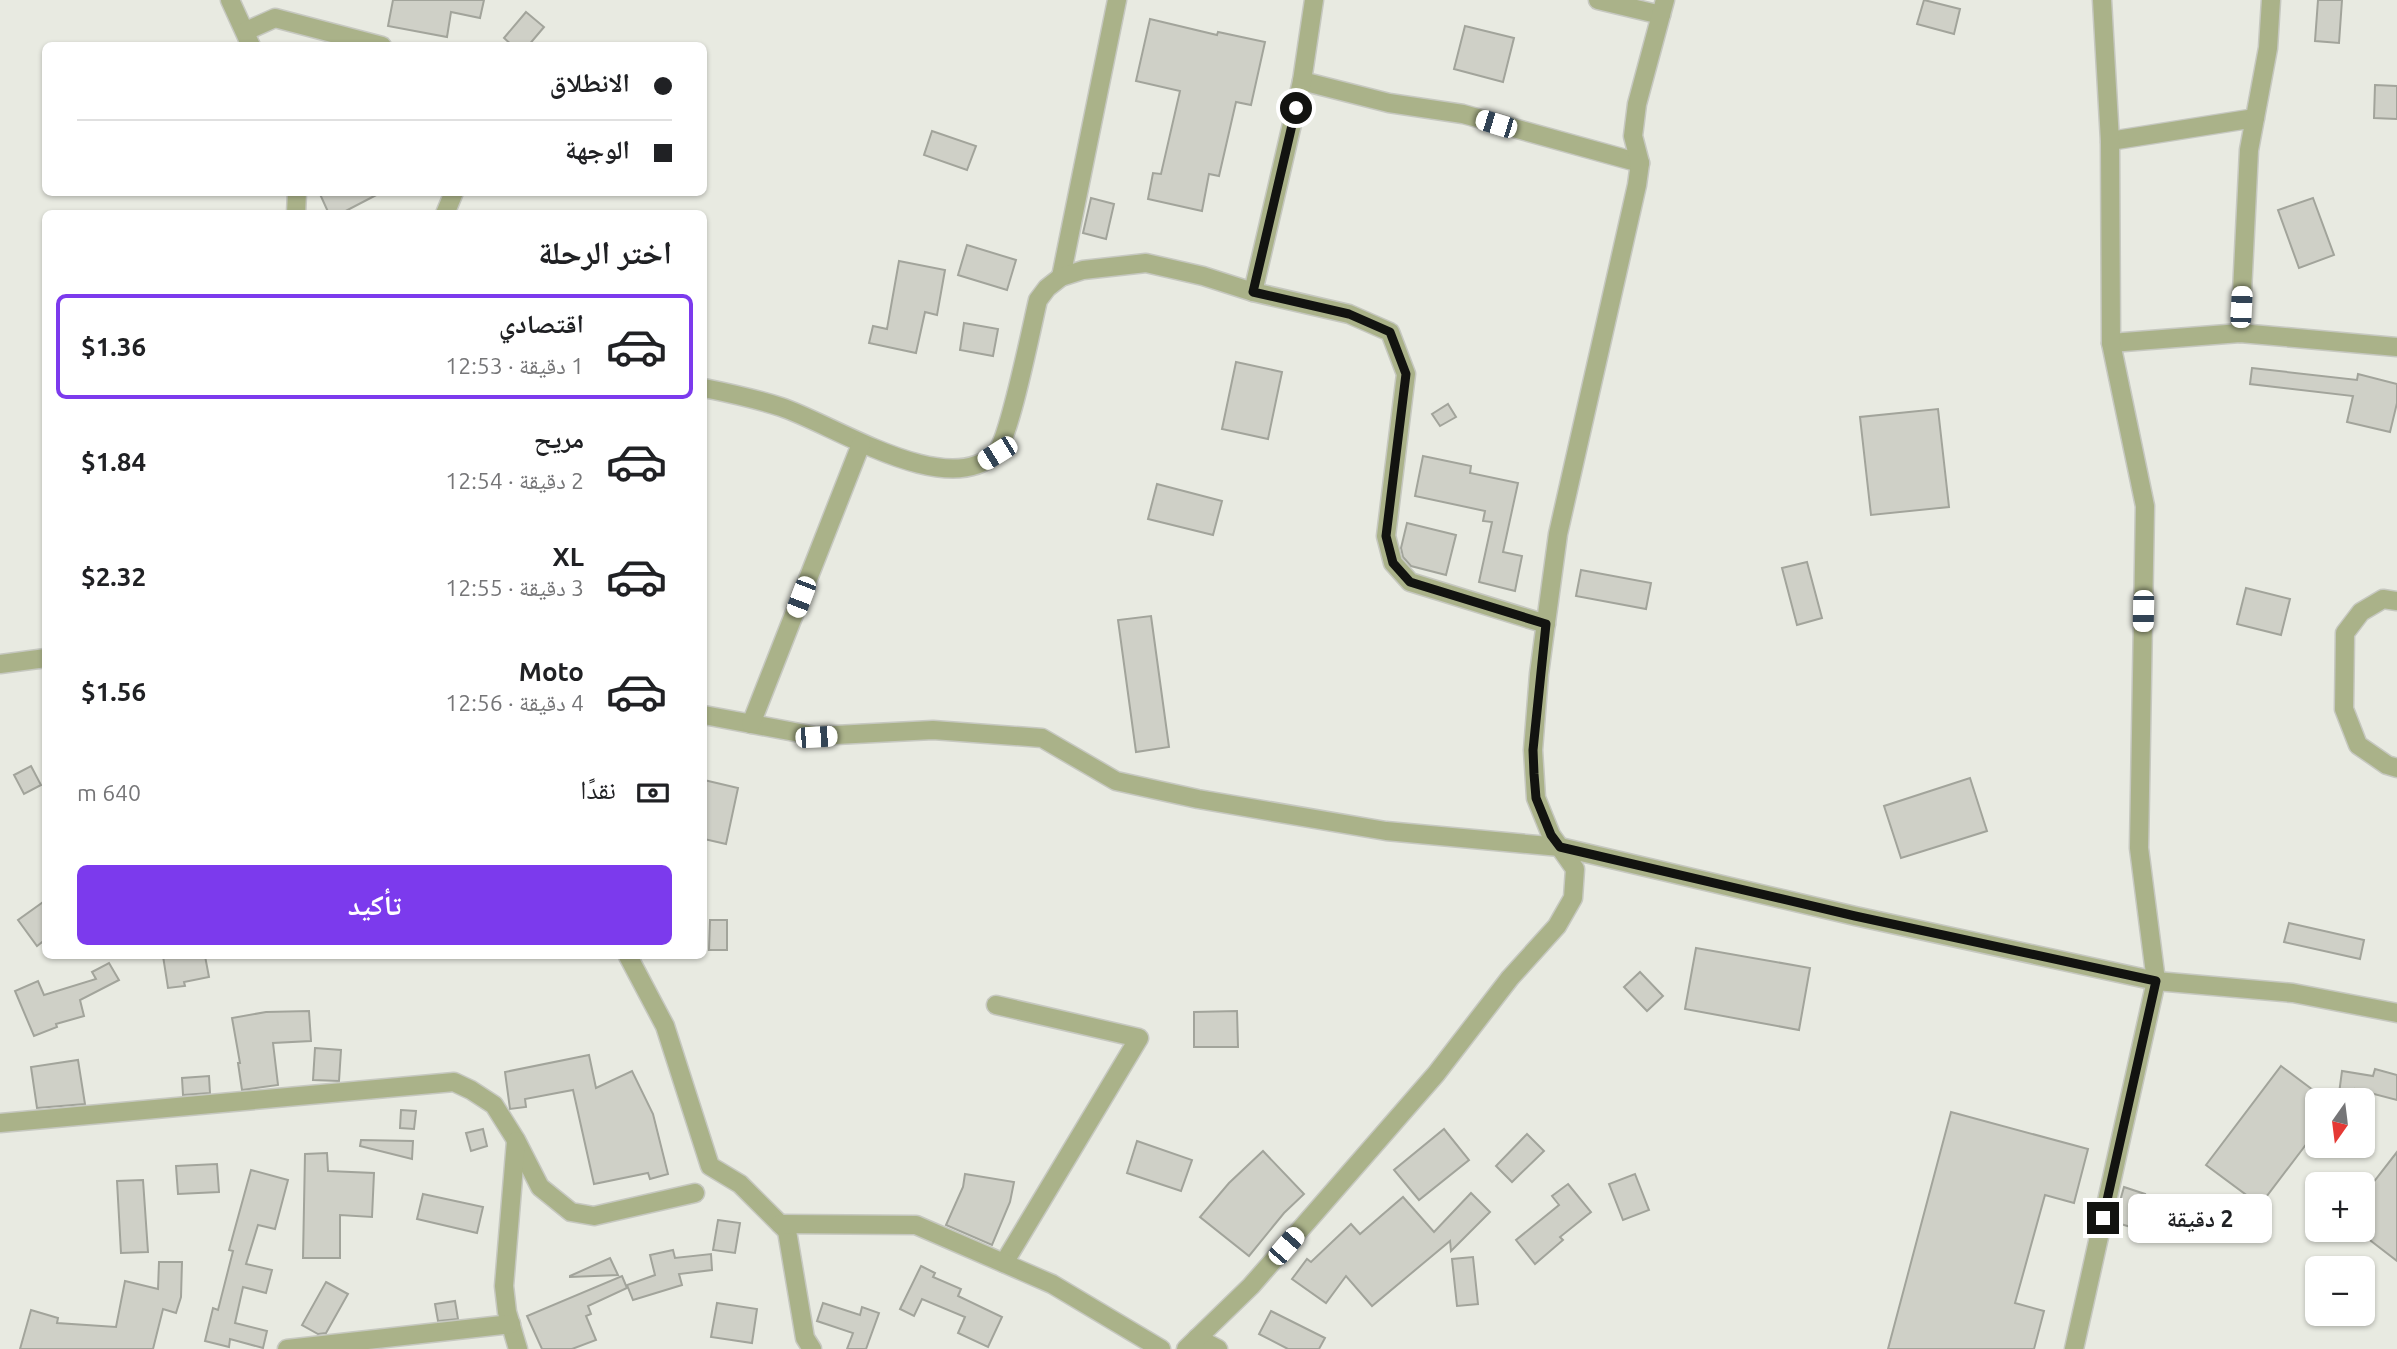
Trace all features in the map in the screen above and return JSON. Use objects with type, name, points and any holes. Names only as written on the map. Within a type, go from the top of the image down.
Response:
[{"type":"street","points":[[230,0],[248,38],[275,18],[367,42]]},
{"type":"street","points":[[1061,277],[1117,0]]},
{"type":"street","points":[[1253,292],[1302,81],[1314,0]]},
{"type":"street","points":[[1192,1343],[1251,1286],[1436,1074],[1510,978],[1557,926],[1573,898],[1576,869],[1551,835],[1536,798],[1533,750],[1558,534],[1640,163],[1633,136],[1637,104],[1663,8],[1598,0]]},
{"type":"street","points":[[2074,1349],[2156,981],[2139,848],[2145,506],[2110,343],[2110,141],[2102,0]]},
{"type":"street","points":[[2240,333],[2249,150],[2268,48],[2271,0]]},
{"type":"street","points":[[1302,81],[1389,103],[1463,114],[1640,163]]},
{"type":"street","points":[[2110,141],[2255,118]]},
{"type":"street","points":[[707,389],[783,407],[861,444],[943,470],[979,463],[997,453],[1008,424],[1038,300],[1047,288],[1061,277],[1083,271],[1146,263],[1349,314],[1390,332],[1406,374],[1386,536],[1393,563],[1410,582],[1546,624]]},
{"type":"street","points":[[2110,343],[2240,333],[2397,347]]},
{"type":"street","points":[[751,724],[861,444]]},
{"type":"street","points":[[2397,601],[2383,599],[2361,612],[2345,633],[2344,709],[2358,745],[2387,765],[2397,768]]},
{"type":"street","points":[[0,664],[42,659]]},
{"type":"street","points":[[707,716],[816,737],[933,730],[1042,738],[1116,781],[1129,784],[1386,831],[1560,847],[1855,916],[2156,981],[2293,993],[2397,1013]]},
{"type":"street","points":[[630,959],[665,1026],[710,1166],[740,1184],[787,1231],[805,1338],[812,1349]]},
{"type":"street","points":[[996,1005],[1139,1038],[1004,1263]]},
{"type":"street","points":[[0,1123],[454,1082],[494,1105],[540,1187],[571,1212],[594,1216],[695,1193]]},
{"type":"street","points":[[516,1140],[504,1274],[505,1299],[518,1349]]},
{"type":"street","points":[[779,1224],[916,1224],[1052,1284],[1161,1349]]},
{"type":"street","points":[[286,1349],[398,1342],[511,1324]]},
{"type":"street","points":[[1192,1343],[1218,1349]]},
{"type":"building","points":[[393,0],[484,0],[480,18],[451,12],[447,37],[388,26]]},
{"type":"building","points":[[1924,0],[1960,9],[1954,34],[1917,24]]},
{"type":"building","points":[[2318,0],[2342,0],[2339,43],[2315,41]]},
{"type":"building","points":[[526,12],[544,27],[531,42],[508,42],[504,38]]},
{"type":"building","points":[[1150,19],[1217,35],[1218,32],[1265,42],[1251,105],[1236,102],[1219,176],[1209,174],[1202,211],[1148,199],[1153,173],[1161,174],[1180,91],[1136,81]]},
{"type":"building","points":[[1465,26],[1514,38],[1503,82],[1454,69]]},
{"type":"building","points":[[2375,85],[2397,86],[2397,119],[2374,118]]},
{"type":"building","points":[[932,131],[976,146],[967,170],[924,155]]},
{"type":"building","points":[[321,196],[374,196],[348,210],[327,210]]},
{"type":"building","points":[[1091,198],[1114,204],[1106,239],[1083,233]]},
{"type":"building","points":[[2313,198],[2334,255],[2299,268],[2278,210]]},
{"type":"building","points":[[967,245],[1016,260],[1007,290],[958,275]]},
{"type":"building","points":[[899,261],[945,270],[937,315],[925,312],[916,353],[869,343],[873,326],[887,329]]},
{"type":"building","points":[[964,323],[998,329],[993,356],[960,350]]},
{"type":"building","points":[[1236,362],[1282,372],[1268,439],[1222,429]]},
{"type":"building","points":[[2252,368],[2357,380],[2358,374],[2397,384],[2397,403],[2390,432],[2347,422],[2353,396],[2250,384]]},
{"type":"building","points":[[1448,404],[1456,417],[1440,426],[1432,414]]},
{"type":"building","points":[[1938,409],[1949,507],[1871,515],[1860,417]]},
{"type":"building","points":[[1423,456],[1471,466],[1470,473],[1518,483],[1503,552],[1522,556],[1515,591],[1479,582],[1492,522],[1483,521],[1485,511],[1415,496]]},
{"type":"building","points":[[1157,484],[1222,501],[1213,535],[1148,519]]},
{"type":"building","points":[[1407,523],[1456,535],[1446,575],[1411,566],[1403,557],[1401,548]]},
{"type":"building","points":[[1807,562],[1822,618],[1797,625],[1782,568]]},
{"type":"building","points":[[1581,570],[1651,583],[1646,609],[1576,596]]},
{"type":"building","points":[[2246,588],[2290,599],[2281,635],[2237,624]]},
{"type":"building","points":[[1151,616],[1169,747],[1136,752],[1118,620]]},
{"type":"building","points":[[31,766],[41,785],[24,794],[14,775]]},
{"type":"building","points":[[1970,778],[1987,831],[1901,858],[1884,806]]},
{"type":"building","points":[[707,781],[738,788],[726,844],[707,840]]},
{"type":"building","points":[[42,903],[42,942],[37,946],[18,920]]},
{"type":"building","points":[[710,920],[727,920],[727,950],[709,950]]},
{"type":"building","points":[[2289,923],[2364,940],[2360,959],[2284,942]]},
{"type":"building","points":[[1696,948],[1810,968],[1799,1030],[1685,1009]]},
{"type":"building","points":[[163,959],[206,959],[209,977],[184,982],[185,986],[168,988]]},
{"type":"building","points":[[109,963],[119,980],[80,1000],[84,1016],[56,1024],[57,1027],[34,1036],[15,991],[38,981],[44,995],[96,979],[92,972]]},
{"type":"building","points":[[1640,972],[1663,996],[1647,1011],[1624,987]]},
{"type":"building","points":[[309,1011],[311,1041],[273,1043],[278,1085],[242,1090],[232,1018],[266,1012]]},
{"type":"building","points":[[1237,1011],[1238,1047],[1194,1047],[1194,1012]]},
{"type":"building","points":[[315,1048],[341,1050],[339,1081],[313,1080]]},
{"type":"building","points":[[589,1055],[596,1088],[632,1071],[653,1114],[668,1174],[650,1179],[648,1173],[594,1184],[573,1090],[525,1099],[526,1107],[510,1109],[505,1072]]},
{"type":"building","points":[[78,1060],[85,1104],[37,1108],[31,1067]]},
{"type":"building","points":[[2281,1066],[2310,1088],[2305,1088],[2305,1146],[2260,1205],[2206,1165]]},
{"type":"building","points":[[2375,1069],[2397,1075],[2397,1100],[2375,1094],[2375,1088],[2340,1088],[2342,1071],[2373,1076]]},
{"type":"building","points":[[209,1076],[210,1093],[183,1095],[182,1078]]},
{"type":"building","points":[[401,1110],[416,1111],[414,1129],[400,1128]]},
{"type":"building","points":[[1951,1112],[2088,1149],[2074,1203],[2045,1195],[2015,1303],[2044,1311],[2034,1349],[1888,1349]]},
{"type":"building","points":[[483,1129],[487,1146],[471,1151],[466,1133]]},
{"type":"building","points":[[1444,1129],[1469,1160],[1419,1200],[1394,1170]]},
{"type":"building","points":[[1527,1134],[1544,1151],[1512,1182],[1496,1166]]},
{"type":"building","points":[[361,1140],[413,1141],[412,1159],[360,1146]]},
{"type":"building","points":[[1137,1141],[1192,1160],[1181,1191],[1127,1173]]},
{"type":"building","points":[[1263,1151],[1304,1194],[1284,1213],[1249,1256],[1200,1217],[1229,1183]]},
{"type":"building","points":[[2397,1152],[2397,1261],[2372,1242],[2375,1242],[2375,1180]]},
{"type":"building","points":[[327,1153],[328,1171],[374,1173],[372,1217],[340,1215],[340,1258],[303,1258],[305,1154]]},
{"type":"building","points":[[217,1164],[219,1192],[178,1194],[176,1166]]},
{"type":"building","points":[[251,1170],[288,1180],[275,1229],[258,1225],[246,1264],[272,1270],[266,1293],[243,1287],[235,1323],[267,1331],[263,1348],[230,1339],[229,1347],[205,1341],[213,1308],[218,1310],[233,1251],[229,1250]]},
{"type":"building","points":[[965,1174],[1014,1182],[1010,1202],[992,1245],[946,1225],[963,1187]]},
{"type":"building","points":[[1635,1174],[1649,1210],[1623,1220],[1609,1184]]},
{"type":"building","points":[[143,1180],[148,1252],[121,1253],[117,1181]]},
{"type":"building","points":[[1568,1184],[1591,1212],[1560,1237],[1563,1240],[1535,1264],[1516,1240],[1559,1205],[1552,1196]]},
{"type":"building","points":[[2124,1187],[2145,1194],[2134,1228],[2114,1222]]},
{"type":"building","points":[[1471,1193],[1490,1212],[1451,1251],[1450,1241],[1372,1306],[1346,1276],[1326,1303],[1292,1279],[1307,1259],[1311,1262],[1351,1224],[1360,1234],[1403,1197],[1434,1232]]},
{"type":"building","points":[[423,1194],[483,1207],[477,1233],[417,1219]]},
{"type":"building","points":[[718,1220],[740,1223],[735,1253],[713,1250]]},
{"type":"building","points":[[673,1250],[675,1258],[711,1254],[712,1270],[679,1274],[682,1285],[633,1300],[627,1285],[655,1275],[650,1255]]},
{"type":"building","points":[[1473,1257],[1478,1304],[1457,1306],[1452,1259]]},
{"type":"building","points":[[610,1258],[618,1275],[570,1277],[570,1276]]},
{"type":"building","points":[[159,1262],[182,1262],[181,1297],[176,1313],[163,1309],[153,1349],[20,1349],[31,1310],[58,1318],[57,1323],[116,1327],[125,1281],[158,1289]]},
{"type":"building","points":[[921,1266],[935,1273],[933,1277],[961,1289],[958,1296],[1002,1317],[988,1347],[958,1333],[965,1317],[922,1299],[914,1316],[900,1309]]},
{"type":"building","points":[[622,1276],[627,1288],[588,1306],[591,1314],[586,1316],[596,1340],[572,1349],[542,1349],[527,1316]]},
{"type":"building","points":[[326,1282],[348,1294],[326,1333],[318,1334],[302,1325]]},
{"type":"building","points":[[455,1301],[458,1319],[438,1321],[435,1304]]},
{"type":"building","points":[[717,1303],[757,1309],[752,1343],[711,1337]]},
{"type":"building","points":[[823,1303],[860,1315],[862,1307],[879,1313],[866,1349],[847,1349],[853,1333],[817,1321]]},
{"type":"building","points":[[1271,1311],[1325,1338],[1319,1349],[1288,1349],[1259,1334]]},
{"type":"route","points":[[1296,108],[1253,292],[1349,314],[1390,332],[1406,374],[1386,536],[1393,563],[1410,582],[1546,624],[1533,750],[1536,798],[1551,835],[1560,847],[1855,916],[2156,981],[2103,1218]]}]
